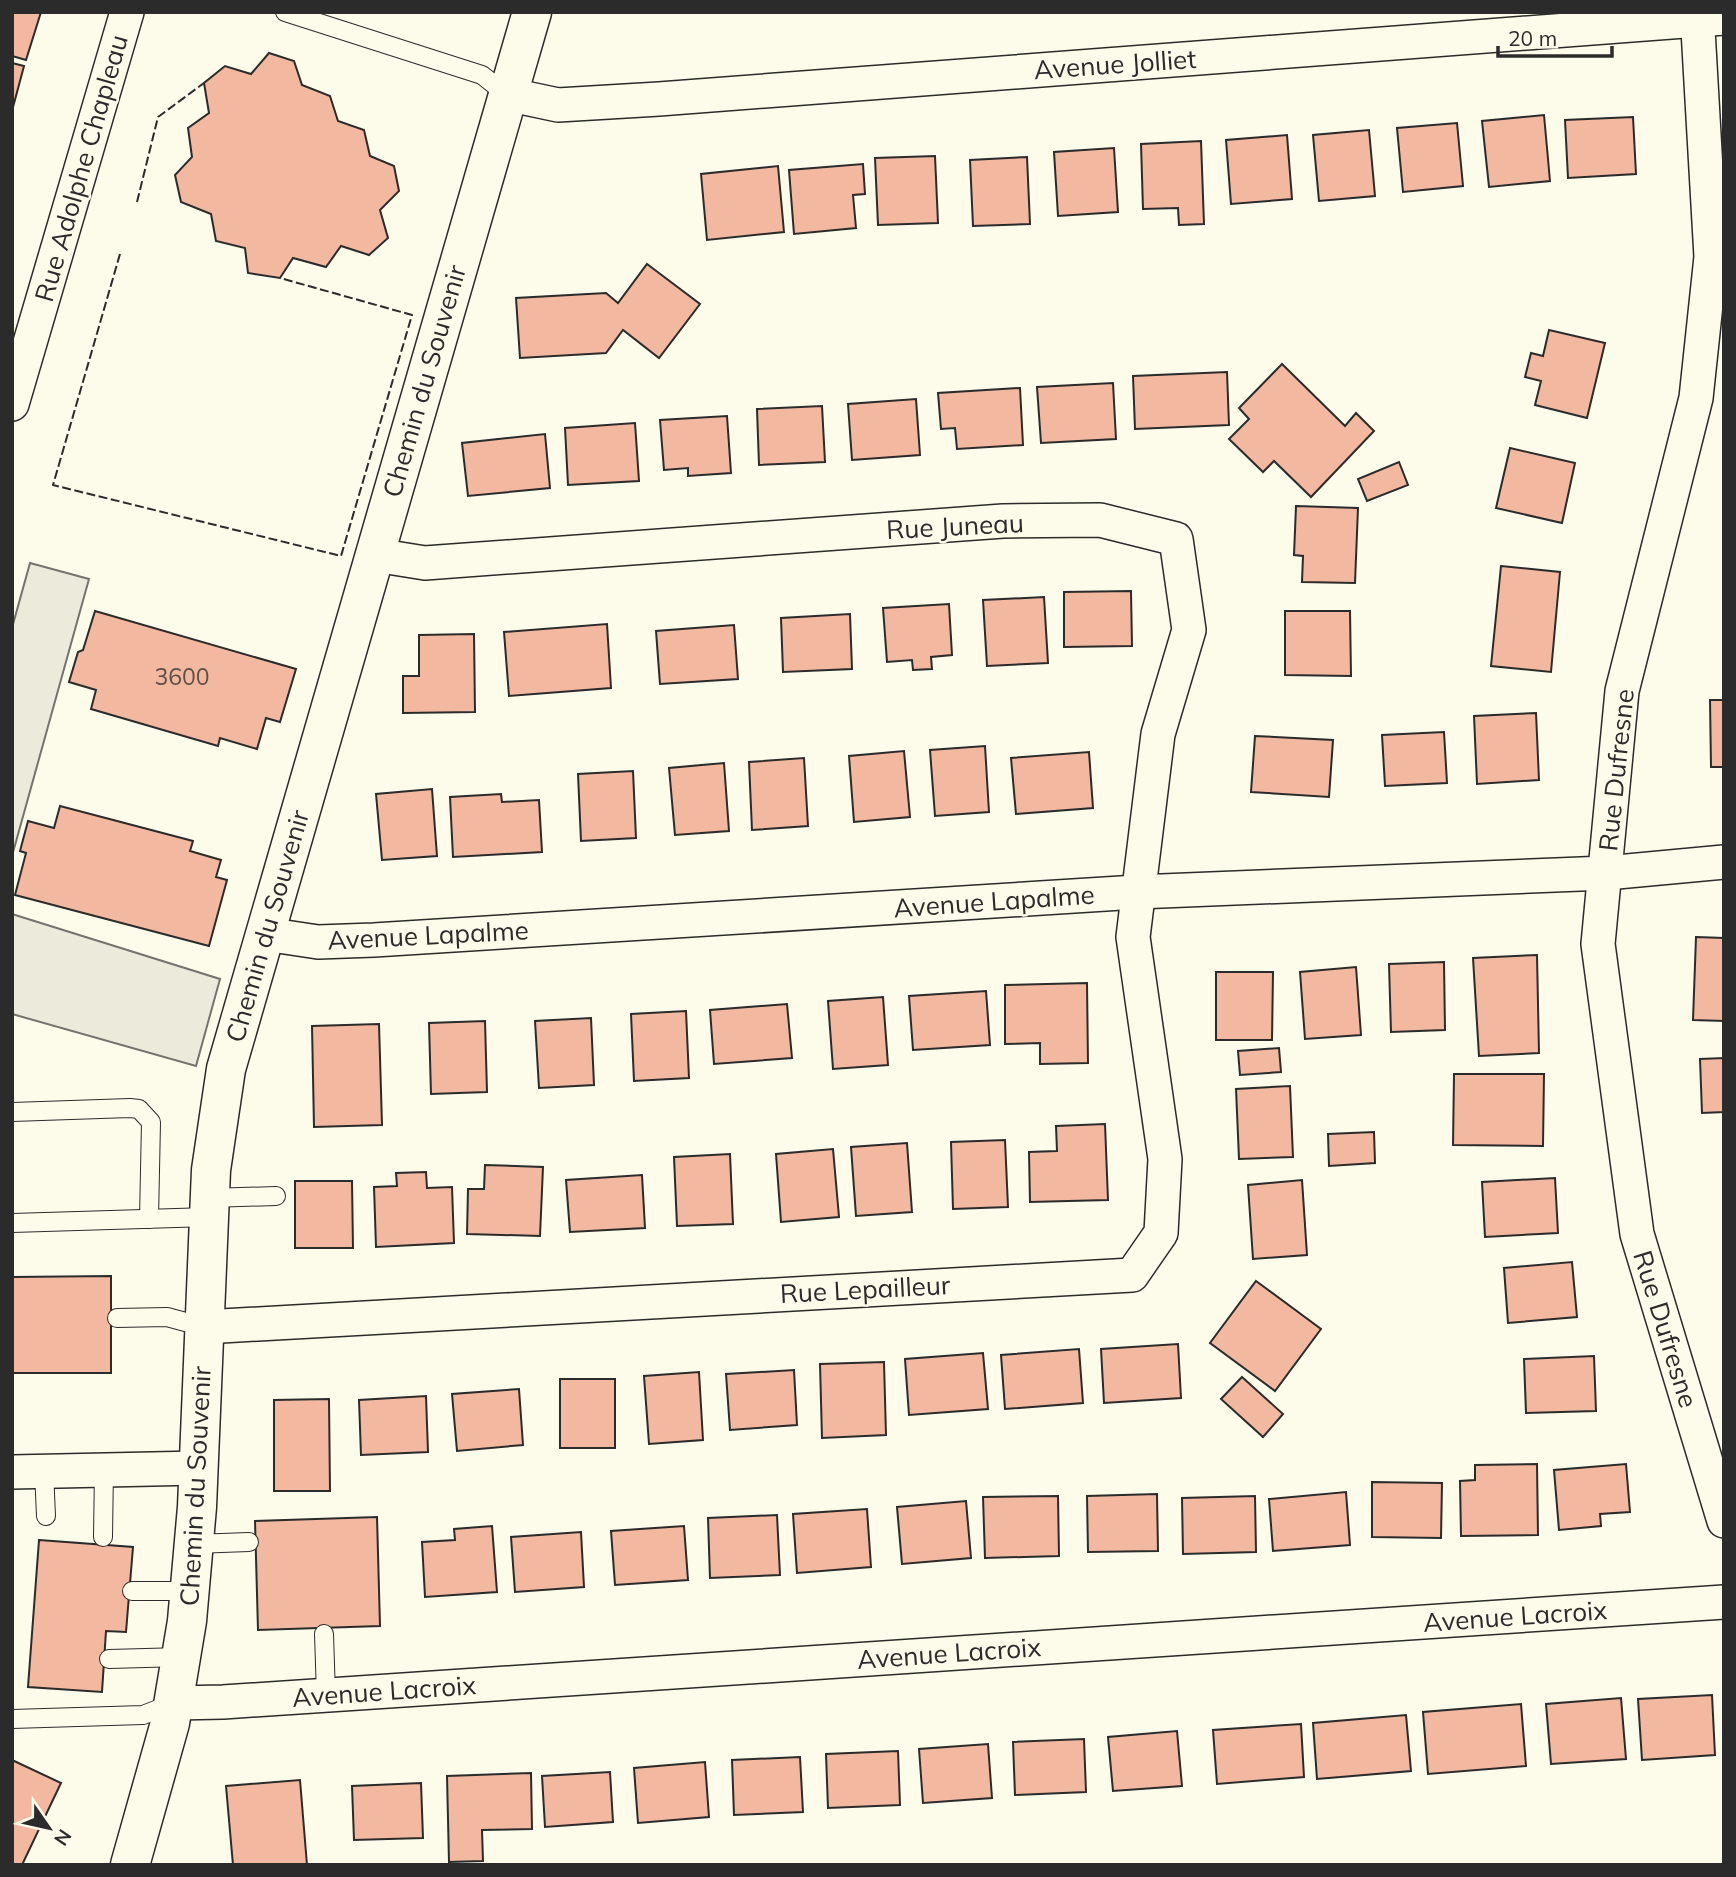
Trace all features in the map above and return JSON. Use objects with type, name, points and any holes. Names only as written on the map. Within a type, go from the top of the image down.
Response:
[{"type":"street","name":"Rue Adolphe Chapleau","points":[[12,404],[127,12]]},
{"type":"street","name":"Chemin du Souvenir","points":[[130,1864],[175,1703],[190,1591],[209,1208],[221,1090],[506,94],[532,12]]},
{"type":"street","name":"Avenue Jolliet","points":[[506,94],[558,105],[659,99],[1706,17]]},
{"type":"street","name":"Rue Dufresne","points":[[1706,17],[1711,257],[1696,398],[1622,691],[1598,944],[1637,1234],[1724,1521]]},
{"type":"street","name":"Rue Juneau","points":[[375,555],[425,563],[1003,521],[1100,520],[1176,539],[1189,630],[1158,734],[1138,892]]},
{"type":"street","name":"Avenue Lapalme","points":[[265,934],[318,942],[374,940],[1138,892],[1606,873],[1724,862]]},
{"type":"street","name":"Rue Lepailleur","points":[[204,1327],[1132,1275],[1161,1233],[1165,1159],[1133,937],[1138,892]]},
{"type":"street","points":[[28,1471],[198,1468]]},
{"type":"street","name":"Avenue Lacroix","points":[[175,1703],[1724,1602]]},
{"type":"lane","points":[[285,12],[482,75],[506,94]]},
{"type":"lane","points":[[12,1112],[130,1108],[146,1115],[151,1122],[149,1219]]},
{"type":"lane","points":[[12,1223],[149,1219],[276,1196]]},
{"type":"lane","points":[[117,1318],[167,1317],[204,1327]]},
{"type":"lane","points":[[103,1537],[104,1469]]},
{"type":"lane","points":[[28,1471],[46,1516]]},
{"type":"lane","points":[[194,1544],[249,1542]]},
{"type":"lane","points":[[132,1591],[190,1591]]},
{"type":"lane","points":[[324,1634],[326,1695]]},
{"type":"lane","points":[[109,1659],[182,1657]]},
{"type":"lane","points":[[12,1719],[144,1715],[175,1703]]},
{"type":"shaded area","points":[[30,563],[89,579],[12,856],[12,628]]},
{"type":"shaded area","points":[[12,914],[220,979],[196,1066],[12,1014]]},
{"type":"building","points":[[12,12],[41,12],[26,60],[12,56]]},
{"type":"building","points":[[269,53],[294,61],[302,85],[330,96],[338,121],[364,130],[370,156],[394,166],[399,191],[380,210],[388,238],[369,255],[341,246],[326,267],[293,258],[280,278],[248,273],[245,248],[216,241],[211,214],[181,202],[175,175],[192,157],[188,128],[209,113],[204,83],[225,66],[251,74]]},
{"type":"building","points":[[12,63],[24,66],[12,111]]},
{"type":"building","points":[[1544,115],[1550,181],[1489,187],[1482,121]]},
{"type":"building","points":[[1633,117],[1636,174],[1568,178],[1565,120]]},
{"type":"building","points":[[1457,123],[1463,186],[1403,192],[1397,128]]},
{"type":"building","points":[[1369,130],[1375,196],[1319,201],[1313,135]]},
{"type":"building","points":[[1287,135],[1292,199],[1231,204],[1226,140]]},
{"type":"building","points":[[1201,141],[1204,224],[1179,225],[1178,208],[1143,209],[1141,144]]},
{"type":"building","points":[[1114,148],[1118,212],[1058,216],[1054,152]]},
{"type":"building","points":[[935,156],[938,223],[878,225],[875,158]]},
{"type":"building","points":[[1027,157],[1030,224],[973,226],[970,160]]},
{"type":"building","points":[[863,164],[865,194],[853,195],[856,228],[794,234],[789,170]]},
{"type":"building","points":[[778,166],[784,232],[707,240],[701,174]]},
{"type":"building","points":[[647,264],[700,304],[659,358],[623,330],[606,353],[520,358],[516,298],[606,293],[618,303]]},
{"type":"building","points":[[1549,330],[1605,343],[1587,418],[1535,405],[1541,381],[1525,377],[1531,353],[1543,356]]},
{"type":"building","points":[[1282,364],[1345,426],[1356,413],[1374,431],[1311,497],[1274,461],[1263,472],[1229,439],[1249,419],[1239,408]]},
{"type":"building","points":[[1227,372],[1229,425],[1135,429],[1133,376]]},
{"type":"building","points":[[1113,383],[1116,439],[1041,443],[1037,387]]},
{"type":"building","points":[[1020,388],[1023,445],[957,449],[955,428],[941,429],[938,393]]},
{"type":"building","points":[[916,399],[920,455],[852,460],[848,404]]},
{"type":"building","points":[[822,406],[825,462],[759,465],[757,409]]},
{"type":"building","points":[[727,416],[731,473],[688,476],[688,468],[664,470],[660,420]]},
{"type":"building","points":[[635,423],[639,481],[568,485],[565,428]]},
{"type":"building","points":[[545,434],[550,488],[468,496],[462,443]]},
{"type":"building","points":[[1510,448],[1575,463],[1562,523],[1496,508]]},
{"type":"building","points":[[1399,462],[1408,485],[1367,501],[1358,479]]},
{"type":"building","points":[[1296,506],[1358,508],[1355,583],[1302,582],[1303,556],[1294,555]]},
{"type":"building","points":[[1501,566],[1560,572],[1551,672],[1491,666]]},
{"type":"building","points":[[1131,591],[1132,646],[1064,647],[1064,592]]},
{"type":"building","points":[[1044,597],[1048,663],[987,666],[983,600]]},
{"type":"building","points":[[949,604],[952,655],[931,657],[932,669],[913,670],[912,660],[887,662],[883,608]]},
{"type":"building","points":[[95,611],[296,669],[280,722],[266,718],[257,749],[220,738],[218,746],[91,709],[96,690],[69,682],[78,652],[83,650]]},
{"type":"building","points":[[1285,611],[1350,611],[1351,676],[1285,675]]},
{"type":"building","points":[[850,614],[852,669],[783,672],[781,618]]},
{"type":"building","points":[[607,624],[611,688],[509,696],[504,632]]},
{"type":"building","points":[[734,625],[738,679],[660,684],[656,631]]},
{"type":"building","points":[[474,634],[475,712],[403,713],[403,676],[419,676],[419,635]]},
{"type":"building","points":[[1710,700],[1724,700],[1724,767],[1711,767]]},
{"type":"building","points":[[1536,713],[1539,780],[1477,784],[1474,716]]},
{"type":"building","points":[[1444,732],[1447,783],[1385,786],[1382,735]]},
{"type":"building","points":[[1255,736],[1333,740],[1329,797],[1251,792]]},
{"type":"building","points":[[985,746],[989,812],[935,816],[930,750]]},
{"type":"building","points":[[904,751],[910,817],[854,822],[849,756]]},
{"type":"building","points":[[1089,752],[1093,808],[1016,814],[1011,758]]},
{"type":"building","points":[[804,758],[808,826],[752,830],[749,762]]},
{"type":"building","points":[[724,763],[729,831],[675,835],[669,768]]},
{"type":"building","points":[[633,771],[636,838],[581,841],[578,774]]},
{"type":"building","points":[[432,789],[437,856],[382,860],[376,794]]},
{"type":"building","points":[[501,794],[502,802],[539,800],[542,852],[453,857],[450,797]]},
{"type":"building","points":[[60,806],[193,841],[190,851],[221,860],[216,877],[227,880],[209,946],[15,895],[26,853],[20,851],[28,821],[54,828]]},
{"type":"building","points":[[1696,937],[1724,938],[1724,1021],[1693,1020]]},
{"type":"building","points":[[1537,955],[1539,1053],[1479,1056],[1473,958]]},
{"type":"building","points":[[1444,962],[1445,1030],[1391,1032],[1389,964]]},
{"type":"building","points":[[1356,967],[1361,1035],[1305,1039],[1300,972]]},
{"type":"building","points":[[1216,972],[1273,972],[1272,1040],[1216,1040]]},
{"type":"building","points":[[1087,983],[1088,1063],[1040,1064],[1040,1043],[1005,1044],[1005,985]]},
{"type":"building","points":[[986,991],[990,1045],[913,1050],[909,996]]},
{"type":"building","points":[[883,997],[888,1065],[833,1069],[828,1001]]},
{"type":"building","points":[[787,1004],[792,1058],[714,1064],[710,1010]]},
{"type":"building","points":[[686,1011],[689,1078],[634,1081],[631,1014]]},
{"type":"building","points":[[591,1018],[594,1085],[539,1088],[535,1021]]},
{"type":"building","points":[[485,1021],[487,1092],[431,1094],[429,1023]]},
{"type":"building","points":[[379,1024],[382,1125],[314,1127],[312,1026]]},
{"type":"building","points":[[1279,1048],[1281,1072],[1240,1075],[1238,1051]]},
{"type":"building","points":[[1724,1058],[1724,1112],[1702,1113],[1700,1059]]},
{"type":"building","points":[[1454,1074],[1544,1074],[1543,1146],[1453,1145]]},
{"type":"building","points":[[1290,1086],[1293,1157],[1239,1159],[1236,1089]]},
{"type":"building","points":[[1105,1124],[1108,1200],[1030,1202],[1029,1152],[1057,1151],[1056,1126]]},
{"type":"building","points":[[1374,1132],[1375,1163],[1329,1166],[1328,1134]]},
{"type":"building","points":[[1005,1140],[1008,1207],[953,1209],[951,1142]]},
{"type":"building","points":[[907,1143],[912,1212],[856,1216],[851,1147]]},
{"type":"building","points":[[833,1149],[839,1217],[781,1222],[776,1154]]},
{"type":"building","points":[[730,1154],[733,1224],[677,1226],[674,1157]]},
{"type":"building","points":[[485,1165],[543,1167],[540,1236],[467,1234],[468,1189],[484,1189]]},
{"type":"building","points":[[426,1172],[427,1188],[452,1187],[454,1243],[376,1247],[374,1187],[397,1186],[396,1173]]},
{"type":"building","points":[[642,1175],[645,1228],[570,1232],[566,1180]]},
{"type":"building","points":[[1555,1178],[1558,1233],[1485,1237],[1482,1182]]},
{"type":"building","points":[[1302,1180],[1307,1255],[1253,1259],[1248,1185]]},
{"type":"building","points":[[295,1181],[352,1181],[353,1248],[295,1248]]},
{"type":"building","points":[[1572,1262],[1577,1317],[1508,1323],[1504,1268]]},
{"type":"building","points":[[111,1276],[111,1373],[12,1373],[12,1277]]},
{"type":"building","points":[[1256,1281],[1321,1329],[1275,1391],[1210,1343]]},
{"type":"building","points":[[1178,1344],[1181,1398],[1104,1403],[1101,1349]]},
{"type":"building","points":[[1079,1349],[1083,1403],[1005,1409],[1001,1355]]},
{"type":"building","points":[[983,1353],[988,1409],[909,1415],[905,1359]]},
{"type":"building","points":[[1594,1356],[1596,1411],[1526,1413],[1524,1359]]},
{"type":"building","points":[[884,1362],[886,1435],[822,1438],[820,1364]]},
{"type":"building","points":[[794,1370],[797,1425],[730,1430],[726,1374]]},
{"type":"building","points":[[699,1372],[703,1440],[649,1444],[644,1376]]},
{"type":"building","points":[[1242,1377],[1283,1414],[1263,1437],[1221,1399]]},
{"type":"building","points":[[560,1379],[615,1379],[615,1448],[560,1448]]},
{"type":"building","points":[[519,1389],[523,1445],[457,1451],[452,1394]]},
{"type":"building","points":[[426,1396],[428,1452],[361,1455],[359,1400]]},
{"type":"building","points":[[329,1399],[330,1491],[274,1491],[274,1400]]},
{"type":"building","points":[[1537,1464],[1538,1535],[1461,1536],[1460,1481],[1475,1480],[1475,1465]]},
{"type":"building","points":[[1626,1464],[1630,1512],[1600,1514],[1601,1526],[1559,1530],[1554,1470]]},
{"type":"building","points":[[1372,1482],[1442,1483],[1441,1538],[1372,1537]]},
{"type":"building","points":[[1346,1492],[1350,1545],[1273,1551],[1269,1499]]},
{"type":"building","points":[[1157,1494],[1158,1551],[1088,1552],[1087,1496]]},
{"type":"building","points":[[1058,1496],[1059,1556],[985,1558],[983,1497]]},
{"type":"building","points":[[1255,1496],[1256,1552],[1183,1554],[1182,1498]]},
{"type":"building","points":[[966,1501],[971,1558],[902,1564],[897,1507]]},
{"type":"building","points":[[867,1509],[871,1567],[797,1573],[793,1514]]},
{"type":"building","points":[[777,1515],[780,1575],[710,1578],[708,1518]]},
{"type":"building","points":[[377,1517],[380,1626],[258,1630],[255,1521]]},
{"type":"building","points":[[492,1526],[497,1592],[425,1597],[422,1542],[455,1540],[454,1529]]},
{"type":"building","points":[[684,1526],[688,1580],[615,1585],[611,1531]]},
{"type":"building","points":[[581,1532],[584,1587],[515,1592],[511,1537]]},
{"type":"building","points":[[39,1540],[133,1547],[126,1632],[106,1631],[102,1692],[28,1687]]},
{"type":"building","points":[[1712,1695],[1715,1755],[1642,1760],[1638,1699]]},
{"type":"building","points":[[1621,1698],[1626,1759],[1551,1764],[1546,1704]]},
{"type":"building","points":[[1521,1704],[1526,1766],[1428,1774],[1423,1712]]},
{"type":"building","points":[[1406,1715],[1411,1771],[1317,1779],[1313,1723]]},
{"type":"building","points":[[1301,1724],[1304,1777],[1217,1784],[1213,1730]]},
{"type":"building","points":[[1177,1731],[1182,1786],[1113,1791],[1108,1737]]},
{"type":"building","points":[[1084,1739],[1086,1792],[1015,1795],[1013,1742]]},
{"type":"building","points":[[988,1744],[992,1798],[923,1803],[919,1749]]},
{"type":"building","points":[[898,1751],[900,1805],[828,1808],[826,1754]]},
{"type":"building","points":[[800,1757],[803,1812],[734,1815],[732,1760]]},
{"type":"building","points":[[12,1760],[61,1783],[22,1865],[12,1865]]},
{"type":"building","points":[[705,1762],[709,1817],[638,1823],[634,1768]]},
{"type":"building","points":[[610,1772],[613,1822],[545,1827],[542,1776]]},
{"type":"building","points":[[531,1773],[532,1829],[482,1830],[483,1861],[449,1862],[447,1776]]},
{"type":"building","points":[[300,1780],[307,1865],[233,1865],[226,1786]]},
{"type":"building","points":[[421,1783],[423,1838],[354,1840],[352,1786]]},
{"type":"fence","points":[[137,202],[158,117],[204,83]]},
{"type":"fence","points":[[120,254],[53,485],[341,556],[412,315],[280,278]]}]
